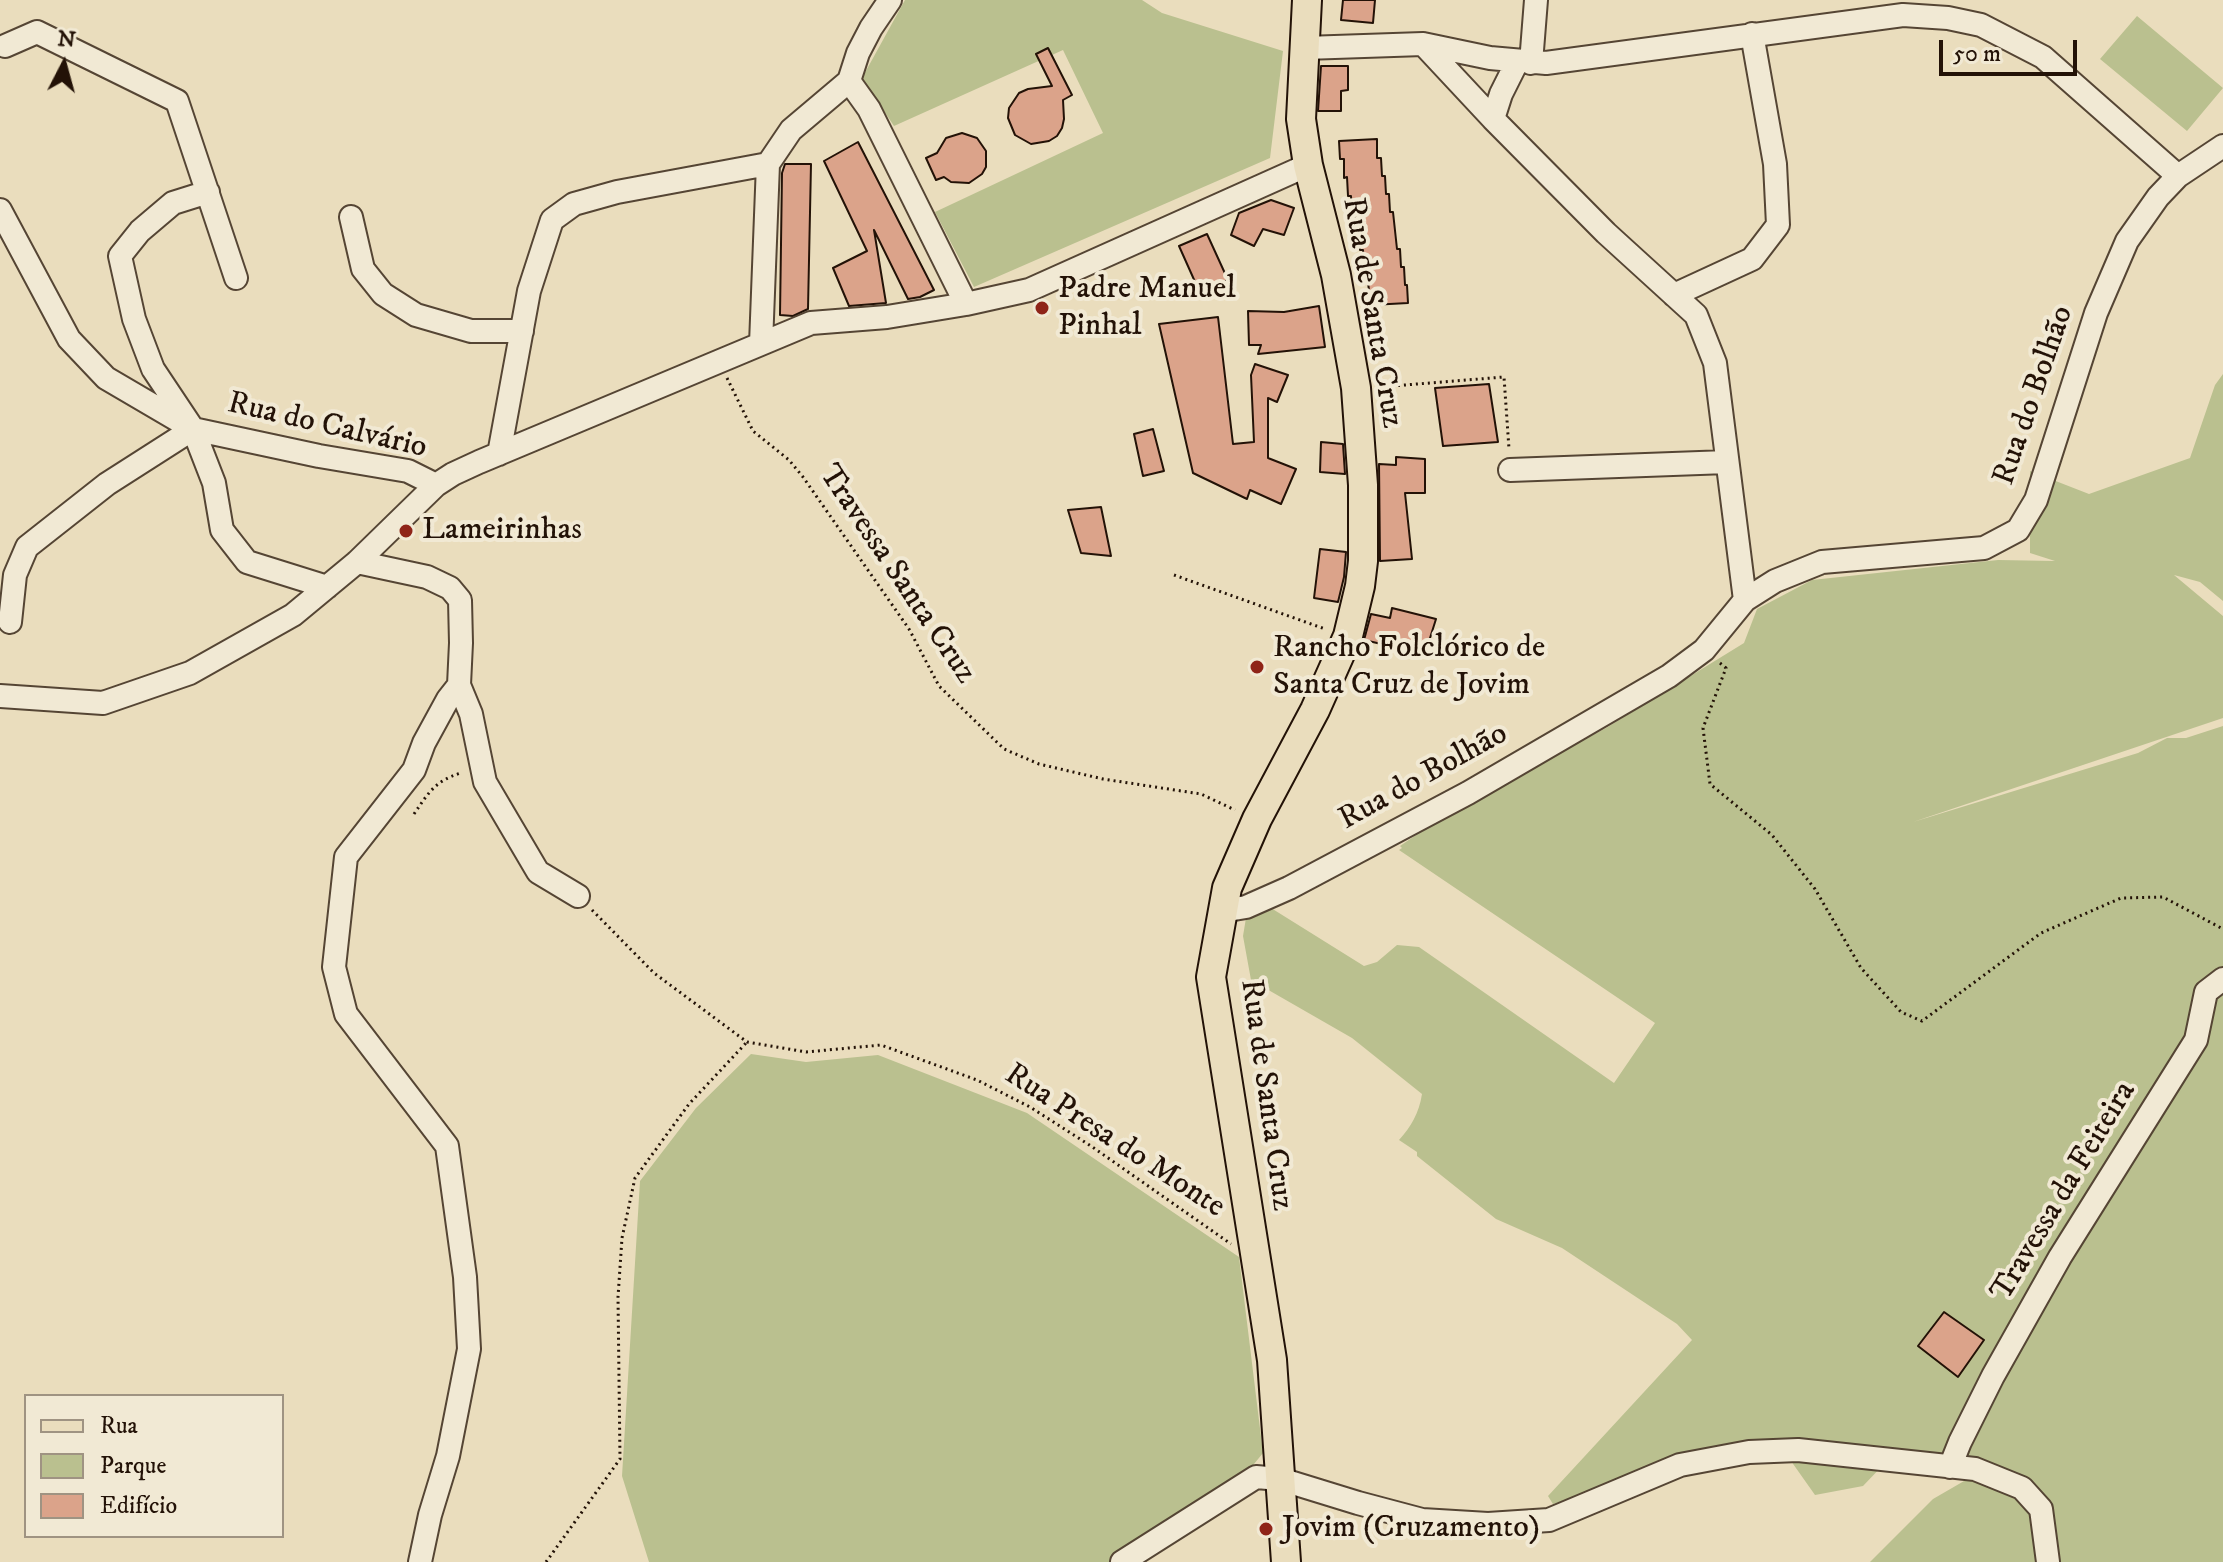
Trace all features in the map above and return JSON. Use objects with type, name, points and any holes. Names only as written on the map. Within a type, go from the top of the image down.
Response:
[{"type":"main road","name":"Rua de Santa Cruz","points":[[1286,1562],[1272,1360],[1211,977],[1227,888],[1257,819],[1315,710],[1348,636],[1363,561],[1363,485],[1356,388],[1336,275],[1308,165],[1301,119],[1307,0]]},
{"type":"street","points":[[761,344],[768,164],[791,130],[849,81],[858,53],[890,0]]},
{"type":"street","points":[[1493,119],[1501,94],[1524,63],[1536,0]]},
{"type":"street","points":[[1305,48],[1423,44],[1490,58],[1546,63],[1903,15],[1948,18],[1981,25],[2043,57],[2178,176]]},
{"type":"street","points":[[5,46],[37,32],[177,101],[236,278]]},
{"type":"street","points":[[1674,295],[1752,259],[1778,225],[1775,164],[1752,34]]},
{"type":"street","points":[[1423,44],[1606,233],[1696,315],[1715,363],[1745,600]]},
{"type":"street","points":[[849,81],[869,109],[966,304]]},
{"type":"street","name":"Rua do Bolhão","points":[[1222,907],[1246,907],[1289,888],[1468,793],[1669,676],[1704,650],[1745,600],[1775,581],[1822,562],[1984,548],[2018,530],[2036,500],[2096,313],[2127,241],[2158,197],[2178,176],[2223,146]]},
{"type":"street","points":[[499,454],[529,291],[552,220],[574,204],[617,192],[768,164]]},
{"type":"street","points":[[0,696],[103,703],[190,673],[293,615],[357,562],[436,485],[453,474],[811,323],[887,317],[1029,290],[1308,165]]},
{"type":"street","points":[[193,429],[153,369],[134,319],[120,256],[140,231],[173,203],[208,192]]},
{"type":"street","points":[[0,210],[69,339],[106,378],[193,429]]},
{"type":"street","points":[[351,217],[363,269],[383,294],[416,315],[471,331],[522,331]]},
{"type":"street","points":[[10,622],[15,575],[27,547],[107,484],[193,429]]},
{"type":"street","name":"Rua do Calvário","points":[[193,429],[408,471],[436,485]]},
{"type":"street","name":"Rua do Calvário","points":[[193,429],[214,483],[222,530],[247,562],[327,587]]},
{"type":"street","points":[[1510,470],[1727,462]]},
{"type":"street","points":[[357,562],[427,577],[450,588],[460,600],[459,685],[471,714],[485,782],[538,872],[578,896]]},
{"type":"street","points":[[420,1562],[448,1456],[469,1349],[465,1277],[447,1146],[346,1014],[334,967],[346,857],[414,770],[424,743],[459,685]]},
{"type":"street","name":"Travessa da Feiteira","points":[[1950,1467],[1993,1376],[2060,1257],[2196,1040],[2206,992],[2223,979]]},
{"type":"street","points":[[1122,1562],[1256,1477],[1280,1479],[1422,1520],[1488,1524],[1549,1520],[1680,1465],[1749,1452],[1798,1450],[1975,1469],[2022,1488],[2041,1509],[2048,1562]]},
{"type":"path","name":"Travessa Santa Cruz","points":[[719,362],[753,431],[789,460],[803,477],[909,629],[939,686],[1004,749],[1039,764],[1103,779],[1201,794],[1257,819]]},
{"type":"path","points":[[1356,388],[1504,377],[1510,470]]},
{"type":"path","points":[[1174,575],[1348,636]]},
{"type":"path","points":[[1704,650],[1726,668],[1703,728],[1710,784],[1772,835],[1815,889],[1861,968],[1901,1012],[1922,1021],[2041,933],[2121,898],[2163,897],[2223,929]]},
{"type":"path","points":[[414,814],[441,780],[464,773],[480,754]]},
{"type":"path","name":"Rua Presa do Monte","points":[[578,896],[654,973],[747,1042],[806,1052],[881,1045],[977,1080],[1030,1107],[1091,1146],[1227,1242],[1253,1252]]},
{"type":"path","points":[[546,1562],[620,1459],[618,1297],[622,1238],[635,1178],[689,1104],[747,1042]]},
{"type":"green space","points":[[905,0],[1142,0],[1162,13],[1283,51],[1270,158],[974,287],[935,212],[1103,133],[1063,50],[894,126],[862,78]]},
{"type":"green space","points":[[2137,16],[2223,88],[2187,131],[2100,59]]},
{"type":"green space","points":[[2223,374],[2223,601],[2200,582],[2174,575],[2223,616],[2223,718],[1913,822],[2138,753],[2167,738],[2186,738],[2223,726],[2223,1562],[1870,1562],[1933,1499],[1971,1477],[1885,1463],[1863,1486],[1815,1495],[1791,1461],[1732,1447],[1553,1504],[1548,1496],[1692,1340],[1677,1324],[1562,1248],[1496,1219],[1399,1140],[1414,1119],[1422,1094],[1352,1038],[1251,980],[1243,936],[1246,918],[1263,903],[1364,966],[1377,962],[1397,945],[1419,947],[1614,1083],[1655,1023],[1399,850],[1402,848],[1400,846],[1451,811],[1606,728],[1744,643],[1757,609],[1812,580],[1998,560],[2055,561],[2030,553],[2030,471],[2089,494],[2190,458],[2215,385]]},
{"type":"green space","points":[[751,1054],[806,1062],[878,1055],[1027,1113],[1239,1257],[1263,1453],[1245,1475],[1125,1562],[649,1562],[622,1476],[640,1181],[696,1108]]},
{"type":"building","points":[[1343,0],[1375,0],[1373,23],[1341,20]]},
{"type":"building","points":[[1048,48],[1072,95],[1063,100],[1064,119],[1057,136],[1049,141],[1031,144],[1015,135],[1008,118],[1009,108],[1019,93],[1052,86],[1036,54]]},
{"type":"building","points":[[1321,66],[1348,66],[1348,90],[1341,91],[1341,111],[1318,111]]},
{"type":"building","points":[[962,133],[977,138],[986,151],[986,167],[969,183],[951,182],[944,177],[936,180],[926,158],[937,153],[946,138]]},
{"type":"building","points":[[1377,139],[1377,158],[1381,158],[1390,212],[1393,212],[1408,303],[1371,305],[1363,250],[1360,250],[1359,232],[1356,232],[1355,214],[1352,214],[1351,196],[1348,196],[1347,177],[1344,178],[1344,159],[1340,159],[1339,141]]},
{"type":"building","points":[[858,142],[934,290],[920,297],[908,299],[874,230],[886,303],[849,306],[833,268],[867,251],[824,161]]},
{"type":"building","points":[[785,164],[811,164],[808,309],[793,316],[780,315],[782,173]]},
{"type":"building","points":[[1271,200],[1294,208],[1284,235],[1263,229],[1254,246],[1231,235],[1239,213]]},
{"type":"building","points":[[1207,234],[1228,280],[1200,293],[1179,246]]},
{"type":"building","points":[[1319,306],[1325,347],[1258,354],[1261,345],[1249,345],[1248,311],[1284,312]]},
{"type":"building","points":[[1218,317],[1233,444],[1254,442],[1251,375],[1255,364],[1288,375],[1277,402],[1268,398],[1268,458],[1296,469],[1281,504],[1250,490],[1247,499],[1193,473],[1159,324]]},
{"type":"building","points":[[1489,384],[1498,442],[1443,446],[1435,388]]},
{"type":"building","points":[[1153,429],[1164,471],[1143,476],[1134,434]]},
{"type":"building","points":[[1321,442],[1343,444],[1345,474],[1320,472]]},
{"type":"building","points":[[1396,457],[1425,459],[1425,493],[1405,493],[1412,559],[1380,561],[1379,464],[1396,465]]},
{"type":"building","points":[[1101,507],[1111,556],[1081,553],[1068,510]]},
{"type":"building","points":[[1320,549],[1346,552],[1338,602],[1314,598]]},
{"type":"building","points":[[1392,608],[1436,619],[1425,654],[1364,640],[1371,614],[1390,618]]},
{"type":"building","points":[[1944,1312],[1984,1340],[1958,1377],[1918,1346]]},
{"type":"place","name":"Padre Manuel Pinhal","points":[[1042,308]]},
{"type":"place","name":"Lameirinhas","points":[[406,531]]},
{"type":"place","name":"Rancho Folclórico de Santa Cruz de Jovim","points":[[1257,667]]},
{"type":"place","name":"Jovim (Cruzamento)","points":[[1266,1529]]}]
